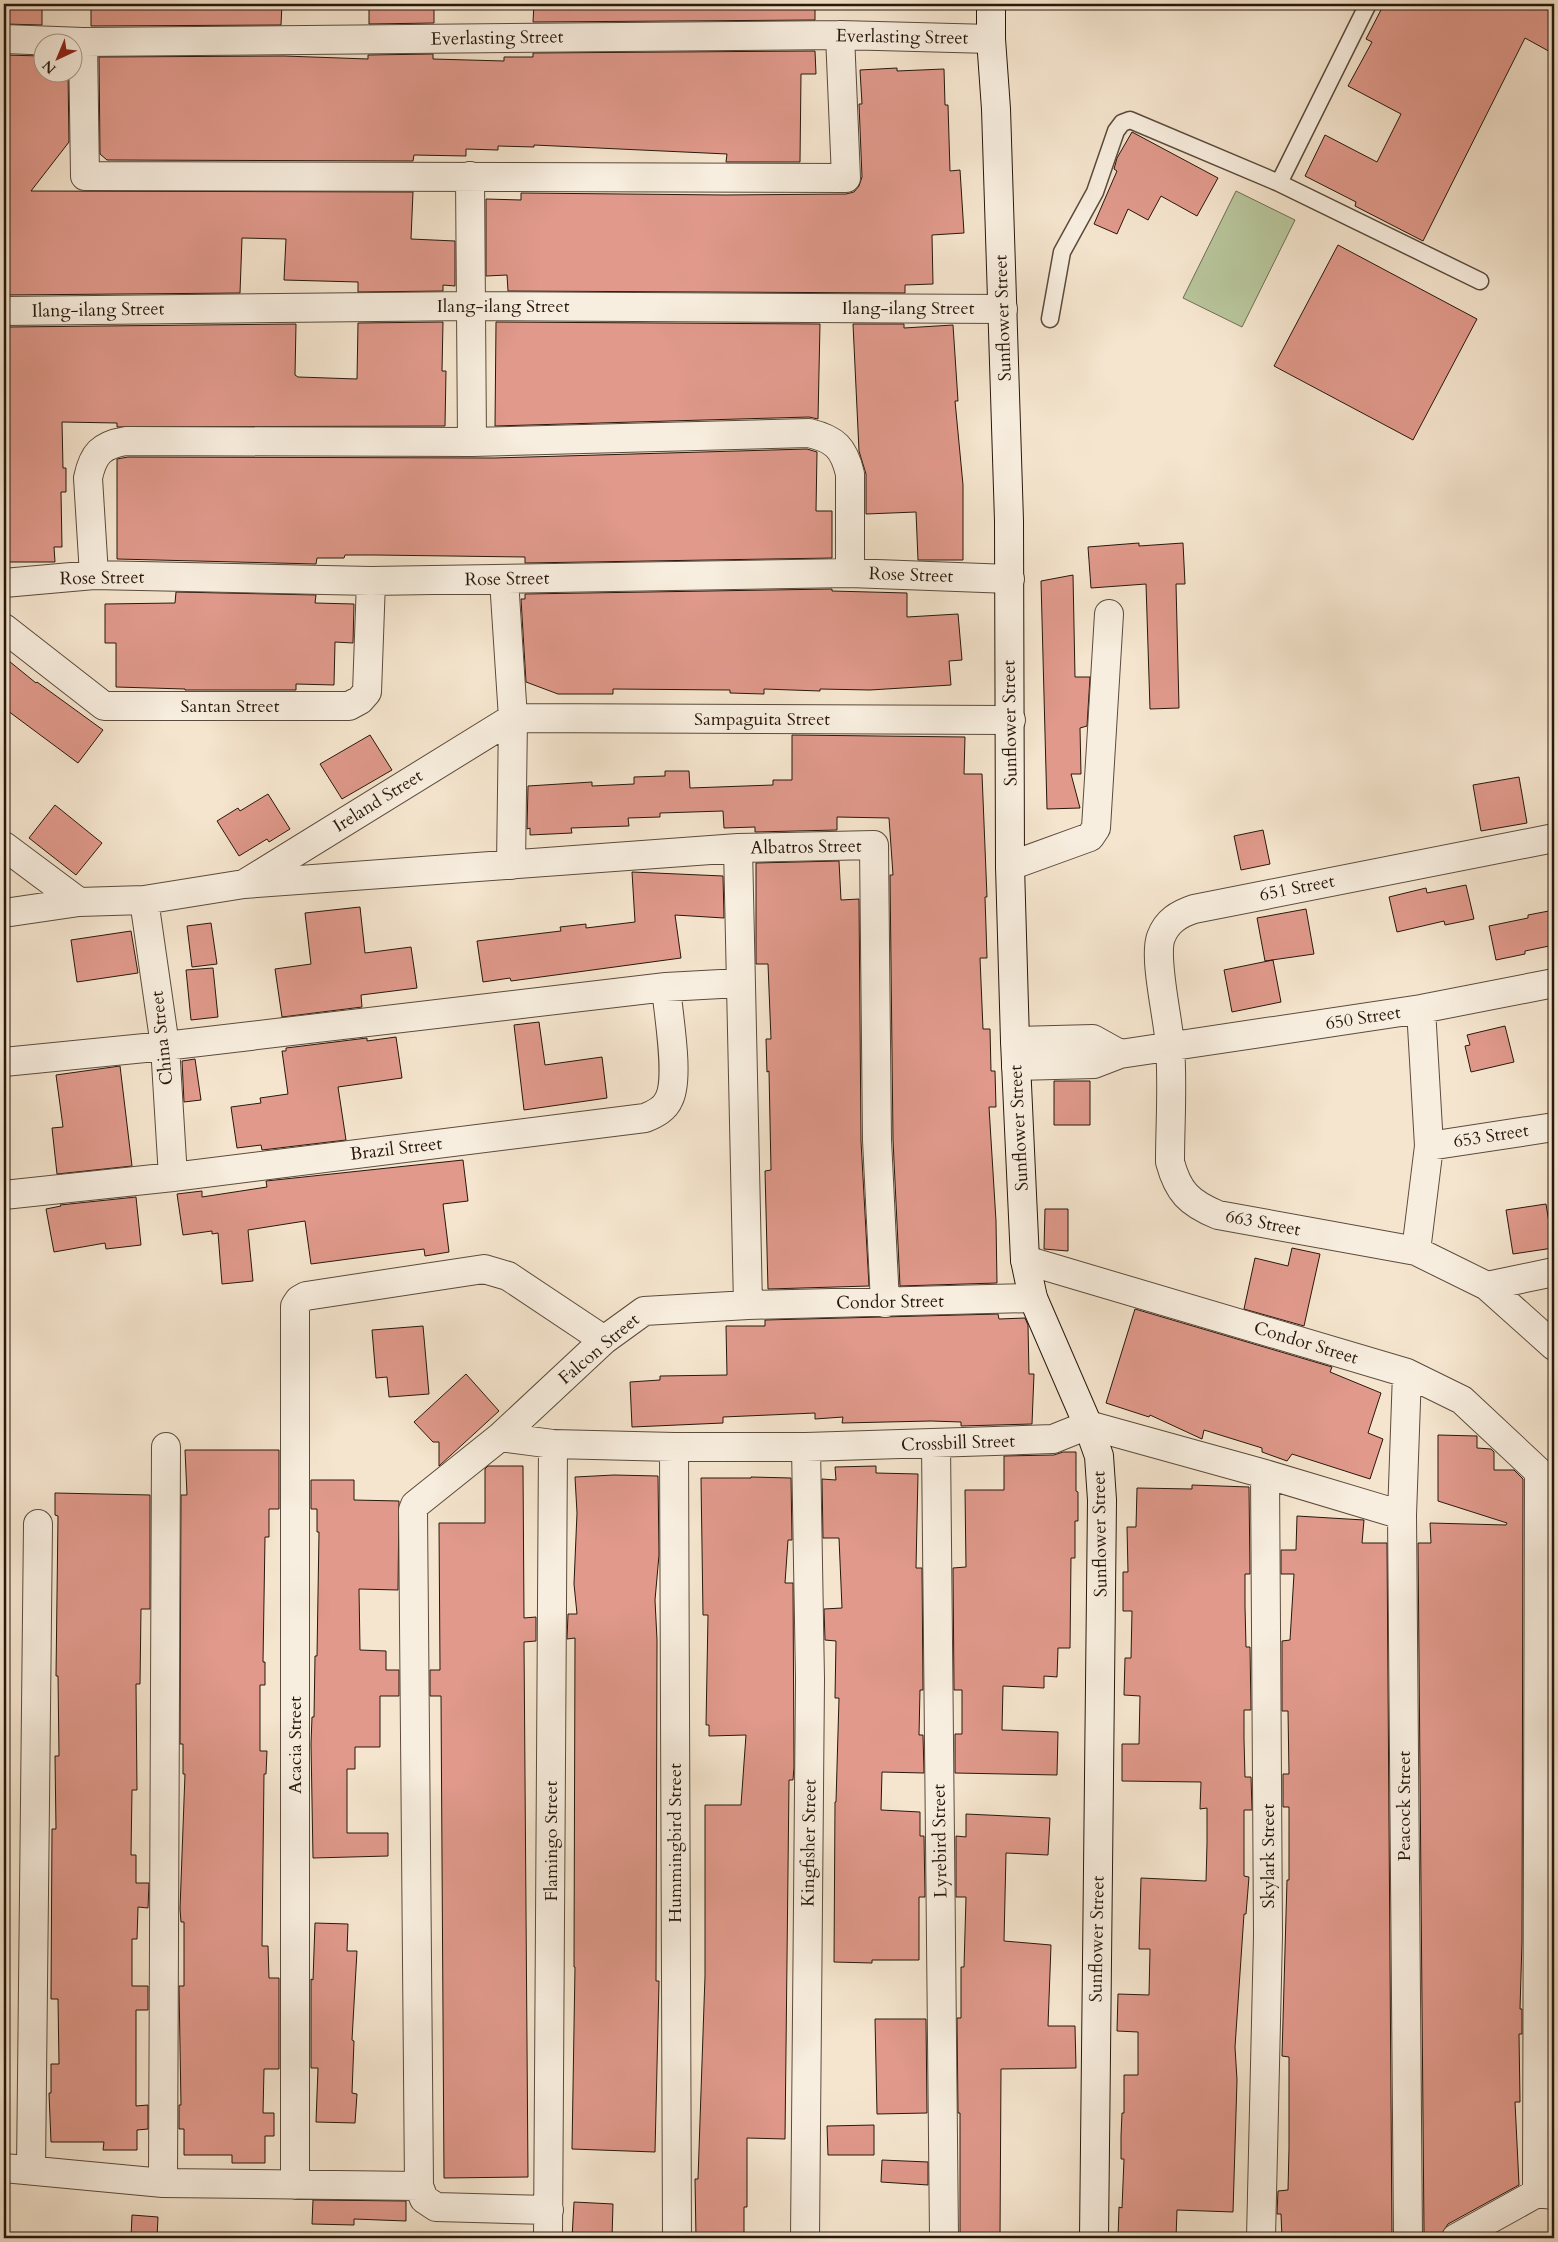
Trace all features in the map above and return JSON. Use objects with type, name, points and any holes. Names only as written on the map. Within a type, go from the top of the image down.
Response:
[{"type":"street","name":"Sunflower Street","points":[[991,4],[1003,309],[1010,579],[1010,866],[1025,1260],[1033,1298],[1088,1425],[1099,1456],[1102,1500],[1094,2238]]},
{"type":"street","name":"Everlasting Street","points":[[4,39],[83,42],[840,35],[991,39]]},
{"type":"street","points":[[83,42],[85,176],[846,178],[840,35]]},
{"type":"street","points":[[470,176],[472,442]]},
{"type":"street","name":"Ilang-ilang Street","points":[[4,311],[472,306],[1003,309]]},
{"type":"street","points":[[94,575],[88,478],[91,464],[99,451],[111,444],[126,441],[472,442],[809,434],[824,437],[838,446],[846,458],[850,474],[850,573]]},
{"type":"street","name":"Rose Street","points":[[4,583],[94,575],[371,581],[850,573],[1010,579]]},
{"type":"street","points":[[504,580],[513,718],[511,865]]},
{"type":"street","name":"Santan Street","points":[[4,628],[104,706],[349,706],[360,700],[368,692],[371,581]]},
{"type":"street","points":[[1010,866],[1090,838],[1096,828],[1109,614]]},
{"type":"street","name":"Sampaguita Street","points":[[513,718],[1010,720]]},
{"type":"street","name":"Ireland Street","points":[[244,884],[513,718]]},
{"type":"street","name":"651 Street","points":[[1170,1048],[1158,954],[1160,938],[1167,924],[1179,914],[1194,908],[1554,838]]},
{"type":"street","points":[[4,846],[79,902]]},
{"type":"street","name":"Albatros Street","points":[[748,1305],[739,983],[738,848],[874,846],[876,1140],[885,1303]]},
{"type":"street","points":[[4,913],[79,902],[144,900],[244,884],[738,848]]},
{"type":"street","name":"China Street","points":[[144,900],[165,1046],[173,1177]]},
{"type":"street","points":[[4,1062],[165,1046],[666,987],[739,983]]},
{"type":"street","name":"650 Street","points":[[1016,1053],[1094,1064],[1120,1054],[1421,1009],[1554,983]]},
{"type":"street","name":"Brazil Street","points":[[4,1195],[173,1177],[645,1118],[658,1112],[669,1101],[674,1086],[666,987]]},
{"type":"street","points":[[1416,1251],[1429,1146],[1421,1009]]},
{"type":"street","name":"663 Street","points":[[1170,1048],[1170,1162],[1175,1180],[1185,1196],[1200,1207],[1218,1215],[1416,1251],[1487,1286],[1554,1346]]},
{"type":"street","name":"653 Street","points":[[1429,1146],[1554,1127]]},
{"type":"street","name":"Condor Street","points":[[1025,1260],[1407,1373],[1462,1400],[1547,1480]]},
{"type":"street","name":"Acacia Street","points":[[295,2185],[295,1306],[299,1300],[306,1296],[484,1269],[508,1276],[604,1340]]},
{"type":"street","points":[[1487,1286],[1554,1272]]},
{"type":"street","name":"Condor Street","points":[[748,1305],[1033,1298]]},
{"type":"street","name":"Falcon Street","points":[[419,2186],[413,1510],[415,1505],[500,1437],[604,1340],[644,1311],[748,1305]]},
{"type":"street","name":"Peacock Street","points":[[1407,1373],[1402,1515],[1408,2238]]},
{"type":"street","points":[[1088,1425],[1265,1474],[1402,1515]]},
{"type":"street","name":"Crossbill Street","points":[[500,1437],[553,1444],[674,1447],[806,1447],[1053,1439],[1088,1425]]},
{"type":"street","name":"Flamingo Street","points":[[548,2238],[550,2210],[553,1444]]},
{"type":"street","name":"Lyrebird Street","points":[[936,1444],[944,2238]]},
{"type":"street","points":[[163,2184],[166,1447]]},
{"type":"street","name":"Hummingbird Street","points":[[674,1447],[676,2238]]},
{"type":"street","name":"Kingfisher Street","points":[[805,2238],[810,1679],[806,1447]]},
{"type":"street","name":"Skylark Street","points":[[1261,2238],[1268,1916],[1265,1474]]},
{"type":"street","points":[[1456,2238],[1546,2194],[1547,1480]]},
{"type":"street","points":[[31,2170],[38,1524]]},
{"type":"street","points":[[4,2168],[163,2184],[419,2186],[424,2200],[436,2207],[550,2210]]},
{"type":"lane","points":[[1279,183],[1368,4]]},
{"type":"lane","points":[[1050,319],[1062,252],[1095,192],[1116,132],[1122,123],[1130,120],[1279,183],[1480,281]]},
{"type":"green space","points":[[1236,191],[1295,220],[1242,327],[1183,298]]},
{"type":"building","points":[[4,4],[42,4],[42,25],[4,24]]},
{"type":"building","points":[[91,4],[282,4],[281,25],[91,26]]},
{"type":"building","points":[[369,4],[434,4],[434,23],[369,24]]},
{"type":"building","points":[[534,4],[815,4],[815,20],[533,22]]},
{"type":"building","points":[[1384,4],[1554,4],[1554,54],[1525,38],[1423,241],[1355,206],[1356,202],[1305,176],[1325,135],[1377,162],[1401,114],[1348,86],[1372,42],[1366,39]]},
{"type":"building","points":[[815,51],[816,74],[801,74],[800,162],[726,162],[727,154],[534,145],[534,147],[498,146],[498,150],[466,149],[466,156],[414,155],[413,161],[107,160],[100,154],[99,57],[284,56],[368,59],[368,55],[433,54],[433,59],[504,61],[504,57],[533,57],[533,53]]},
{"type":"building","points":[[4,55],[32,56],[32,82],[68,82],[69,142],[31,191],[413,192],[411,239],[455,241],[455,286],[443,285],[443,291],[358,292],[358,282],[284,280],[286,239],[242,238],[240,293],[4,295],[4,176],[6,176]]},
{"type":"building","points":[[897,68],[897,71],[944,69],[945,105],[948,105],[950,171],[960,170],[964,233],[932,235],[933,284],[905,285],[905,293],[508,291],[507,275],[486,276],[486,199],[521,200],[521,193],[725,195],[846,194],[854,192],[859,186],[862,177],[859,104],[862,104],[860,70]]},
{"type":"building","points":[[1132,132],[1218,178],[1197,216],[1161,196],[1148,220],[1128,209],[1117,234],[1094,224],[1117,171],[1114,169],[1117,158]]},
{"type":"building","points":[[1338,245],[1477,319],[1413,440],[1274,366]]},
{"type":"building","points":[[443,322],[442,371],[446,371],[445,426],[117,427],[117,423],[62,422],[63,468],[66,468],[66,492],[61,492],[62,547],[54,547],[55,562],[6,562],[4,552],[4,376],[6,376],[7,327],[296,324],[295,375],[298,377],[357,379],[358,323]]},
{"type":"building","points":[[496,322],[820,324],[818,419],[809,417],[495,426]]},
{"type":"building","points":[[853,324],[904,324],[904,328],[953,325],[958,401],[955,401],[963,485],[963,560],[918,560],[916,512],[866,514],[866,474],[859,451]]},
{"type":"building","points":[[807,449],[817,452],[816,511],[832,511],[832,558],[525,563],[525,557],[345,555],[344,558],[317,558],[316,564],[117,559],[117,459],[128,457],[494,458]]},
{"type":"building","points":[[1139,543],[1139,546],[1183,543],[1185,584],[1176,584],[1179,708],[1150,709],[1146,584],[1091,588],[1088,547]]},
{"type":"building","points":[[1073,575],[1075,677],[1090,677],[1087,726],[1080,728],[1081,774],[1071,774],[1080,808],[1047,809],[1041,581]]},
{"type":"building","points":[[832,589],[832,591],[907,593],[907,617],[958,614],[962,660],[949,661],[951,685],[870,690],[764,689],[764,694],[730,693],[730,690],[613,689],[613,694],[558,694],[526,682],[521,599],[525,599],[525,594]]},
{"type":"building","points":[[176,592],[316,595],[315,603],[354,604],[353,643],[335,642],[334,685],[296,684],[296,690],[185,690],[116,687],[116,643],[105,643],[105,604],[175,603]]},
{"type":"building","points":[[4,657],[36,683],[103,730],[78,763],[4,708]]},
{"type":"building","points":[[370,735],[392,770],[342,799],[320,764]]},
{"type":"building","points":[[792,735],[965,737],[964,774],[982,774],[987,897],[985,897],[987,958],[980,958],[983,1029],[990,1029],[991,1071],[995,1071],[996,1107],[989,1107],[996,1221],[997,1283],[900,1286],[893,1140],[890,875],[893,875],[889,818],[837,817],[837,830],[755,832],[755,827],[724,828],[723,811],[660,813],[660,817],[628,818],[629,826],[571,828],[572,833],[530,835],[530,828],[527,829],[528,786],[592,782],[592,786],[634,784],[634,777],[665,776],[665,771],[689,771],[690,788],[773,785],[773,780],[792,780]]},
{"type":"building","points":[[1519,777],[1527,823],[1481,831],[1473,785]]},
{"type":"building","points":[[268,794],[290,829],[269,842],[267,839],[239,856],[217,821],[238,808],[240,811]]},
{"type":"building","points":[[55,805],[102,843],[76,875],[29,838]]},
{"type":"building","points":[[1263,830],[1270,864],[1241,870],[1234,836]]},
{"type":"building","points":[[839,861],[841,900],[859,899],[861,1141],[869,1286],[768,1289],[765,1171],[771,1170],[769,1071],[767,1072],[766,1039],[771,1039],[768,964],[756,964],[756,863]]},
{"type":"building","points":[[632,872],[723,876],[724,918],[675,915],[681,958],[511,981],[510,978],[483,982],[477,941],[561,931],[560,927],[586,924],[586,928],[635,922]]},
{"type":"building","points":[[1466,885],[1474,919],[1445,925],[1444,921],[1397,932],[1389,897],[1426,888],[1427,893]]},
{"type":"building","points":[[360,907],[365,953],[411,947],[417,988],[361,995],[362,1007],[282,1017],[275,969],[311,964],[305,913]]},
{"type":"building","points":[[1306,909],[1314,954],[1265,961],[1257,918]]},
{"type":"building","points":[[1554,910],[1554,945],[1496,960],[1489,926],[1528,918],[1528,915]]},
{"type":"building","points":[[211,923],[217,964],[192,967],[187,926]]},
{"type":"building","points":[[131,931],[138,973],[77,982],[71,940]]},
{"type":"building","points":[[1273,960],[1281,1002],[1232,1012],[1224,970]]},
{"type":"building","points":[[213,968],[218,1017],[191,1020],[186,970]]},
{"type":"building","points":[[539,1022],[545,1065],[602,1057],[607,1098],[524,1110],[514,1025]]},
{"type":"building","points":[[1505,1026],[1514,1062],[1471,1072],[1465,1046],[1470,1045],[1467,1035]]},
{"type":"building","points":[[396,1037],[402,1078],[338,1087],[346,1140],[262,1150],[261,1145],[237,1148],[231,1107],[261,1103],[260,1098],[288,1094],[282,1051],[286,1051],[286,1048],[367,1038],[367,1041]]},
{"type":"building","points":[[195,1059],[201,1100],[184,1102],[182,1061]]},
{"type":"building","points":[[120,1066],[132,1166],[57,1174],[52,1128],[63,1127],[56,1075]]},
{"type":"building","points":[[1054,1081],[1090,1081],[1090,1125],[1054,1125]]},
{"type":"building","points":[[463,1160],[468,1201],[443,1204],[449,1252],[425,1256],[424,1249],[311,1264],[305,1221],[248,1230],[253,1281],[222,1284],[218,1233],[212,1234],[212,1231],[183,1235],[177,1194],[202,1191],[202,1197],[267,1187],[266,1181]]},
{"type":"building","points":[[136,1197],[141,1245],[106,1249],[105,1243],[54,1252],[46,1209],[60,1205]]},
{"type":"building","points":[[1546,1204],[1553,1248],[1513,1254],[1506,1210]]},
{"type":"building","points":[[1045,1209],[1068,1209],[1068,1251],[1044,1249]]},
{"type":"building","points":[[1292,1248],[1320,1254],[1304,1326],[1244,1309],[1255,1258],[1288,1266]]},
{"type":"building","points":[[1135,1309],[1332,1367],[1330,1372],[1381,1393],[1368,1433],[1383,1439],[1370,1479],[1292,1454],[1287,1461],[1262,1452],[1262,1448],[1204,1430],[1202,1439],[1150,1415],[1149,1417],[1106,1403]]},
{"type":"building","points":[[998,1314],[999,1319],[1025,1318],[1028,1325],[1029,1374],[1034,1374],[1032,1424],[961,1426],[961,1422],[931,1421],[842,1423],[843,1417],[815,1419],[815,1413],[723,1417],[723,1423],[632,1427],[630,1382],[660,1380],[660,1376],[727,1375],[726,1326],[765,1326],[765,1320]]},
{"type":"building","points":[[423,1326],[429,1394],[389,1397],[387,1377],[376,1378],[372,1330]]},
{"type":"building","points":[[466,1374],[499,1411],[439,1466],[439,1442],[433,1442],[414,1422]]},
{"type":"building","points":[[1438,1435],[1477,1436],[1477,1448],[1491,1449],[1494,1452],[1494,1470],[1514,1470],[1523,1479],[1522,1941],[1520,2009],[1522,2009],[1522,2034],[1519,2034],[1520,2102],[1515,2102],[1519,2185],[1448,2224],[1441,2235],[1433,2238],[1424,2233],[1418,1543],[1431,1543],[1430,1523],[1506,1525],[1507,1523],[1438,1501]]},
{"type":"building","points":[[185,1450],[279,1450],[279,1509],[269,1509],[269,1537],[265,1537],[263,1662],[265,1662],[265,1685],[260,1685],[260,1751],[267,1751],[266,1774],[264,1774],[262,1946],[268,1946],[269,1978],[279,1978],[279,2069],[264,2069],[263,2113],[274,2113],[274,2136],[265,2136],[265,2163],[232,2163],[232,2155],[184,2155],[184,2129],[179,2129],[179,2105],[181,2105],[179,1986],[184,1986],[184,1922],[181,1922],[180,1909],[185,1774],[183,1774],[183,1744],[180,1744],[181,1495],[187,1495]]},
{"type":"building","points":[[1063,1452],[1076,1452],[1076,1491],[1078,1492],[1078,1521],[1075,1521],[1075,1558],[1071,1558],[1070,1648],[1058,1648],[1057,1677],[1044,1676],[1044,1688],[1003,1686],[1002,1730],[1058,1732],[1057,1775],[955,1773],[955,1734],[962,1734],[962,1690],[954,1690],[953,1568],[966,1567],[965,1490],[1004,1490],[1004,1456],[1054,1455]]},
{"type":"building","points":[[488,1466],[523,1466],[524,1618],[536,1617],[536,1641],[524,1642],[528,2177],[444,2178],[441,1696],[430,1696],[430,1670],[440,1670],[439,1523],[485,1523],[485,1469]]},
{"type":"building","points":[[876,1466],[876,1473],[918,1474],[916,1568],[922,1568],[923,1690],[920,1690],[919,1735],[923,1735],[924,1773],[882,1772],[881,1810],[920,1812],[920,1836],[924,1836],[925,1897],[919,1897],[919,1960],[872,1960],[872,1963],[834,1962],[835,1802],[839,1698],[835,1698],[836,1641],[825,1640],[824,1609],[842,1608],[839,1538],[823,1538],[822,1479],[836,1480],[835,1467]]},
{"type":"building","points":[[614,1475],[658,1476],[659,1555],[655,1600],[657,1640],[656,1981],[659,1981],[655,2152],[572,2149],[575,1967],[575,1638],[567,1639],[568,1614],[577,1614],[574,1584],[577,1513],[575,1477]]},
{"type":"building","points":[[701,1478],[791,1478],[792,1540],[788,1540],[785,1583],[793,1583],[794,1767],[793,1780],[789,1780],[785,2139],[747,2138],[747,2207],[744,2207],[744,2238],[696,2238],[695,2179],[698,2179],[705,1976],[705,1805],[741,1805],[746,1735],[709,1736],[709,1725],[706,1725],[708,1615],[703,1615]]},
{"type":"building","points":[[311,1480],[354,1480],[354,1500],[399,1501],[398,1590],[359,1589],[360,1650],[386,1651],[386,1670],[399,1670],[399,1696],[380,1696],[380,1747],[355,1747],[355,1769],[347,1769],[347,1833],[388,1833],[388,1856],[313,1858],[311,1744],[312,1717],[314,1717],[315,1656],[317,1656],[319,1532],[317,1532],[317,1509],[311,1509]]},
{"type":"building","points":[[1192,1485],[1249,1487],[1250,1574],[1245,1574],[1245,1606],[1246,1647],[1250,1647],[1251,1710],[1244,1710],[1244,1739],[1245,1777],[1251,1777],[1252,1810],[1244,1810],[1244,1876],[1249,1877],[1246,1914],[1244,1914],[1235,2047],[1237,2080],[1233,2212],[1177,2210],[1176,2238],[1118,2238],[1119,2207],[1122,2208],[1124,2159],[1121,2159],[1121,2136],[1122,2113],[1124,2113],[1124,2075],[1138,2075],[1138,2032],[1117,2031],[1118,1994],[1149,1995],[1150,1949],[1139,1949],[1141,1878],[1206,1881],[1207,1843],[1207,1808],[1200,1809],[1201,1782],[1122,1781],[1122,1744],[1139,1744],[1140,1696],[1124,1695],[1125,1658],[1131,1658],[1132,1611],[1123,1611],[1123,1572],[1128,1572],[1127,1527],[1136,1527],[1137,1488],[1192,1489]]},
{"type":"building","points":[[55,1493],[150,1495],[150,1609],[141,1609],[140,1684],[136,1684],[137,1790],[132,1790],[131,1855],[136,1855],[136,1883],[149,1883],[148,1908],[138,1907],[137,1939],[132,1939],[132,1986],[148,1986],[148,2010],[136,2010],[136,2106],[148,2105],[148,2129],[137,2130],[137,2150],[103,2150],[104,2142],[51,2142],[49,2093],[51,2093],[51,2064],[59,2064],[58,1999],[51,1999],[52,1829],[56,1829],[55,1756],[59,1756],[58,1676],[56,1676],[58,1516],[55,1515]]},
{"type":"building","points":[[1297,1516],[1364,1520],[1362,1543],[1387,1543],[1392,2238],[1282,2238],[1281,2214],[1277,2214],[1278,2191],[1288,2190],[1289,2057],[1282,2056],[1287,1880],[1289,1880],[1289,1807],[1283,1807],[1283,1774],[1289,1774],[1288,1711],[1282,1711],[1282,1641],[1290,1640],[1294,1574],[1281,1574],[1281,1550],[1296,1550]]},
{"type":"building","points":[[966,1814],[1050,1818],[1048,1855],[1006,1853],[1004,1941],[1051,1945],[1048,2026],[1075,2026],[1076,2068],[1001,2069],[1000,2238],[960,2238],[960,2113],[958,2113],[957,2018],[961,2018],[961,1967],[964,1967],[966,1897],[956,1897],[956,1836],[966,1837]]},
{"type":"building","points":[[315,1923],[348,1924],[347,1951],[357,1951],[352,2040],[354,2041],[352,2093],[357,2094],[355,2123],[316,2122],[318,2068],[311,2068],[311,1979],[313,1980]]},
{"type":"building","points":[[875,2019],[926,2019],[927,2113],[877,2114]]},
{"type":"building","points":[[874,2125],[874,2155],[828,2155],[827,2126]]},
{"type":"building","points":[[882,2160],[928,2162],[928,2185],[881,2182]]},
{"type":"building","points":[[313,2200],[406,2201],[406,2221],[354,2219],[354,2225],[312,2224]]},
{"type":"building","points":[[574,2202],[613,2204],[612,2238],[572,2238]]},
{"type":"building","points":[[132,2215],[158,2217],[157,2238],[131,2238]]}]
